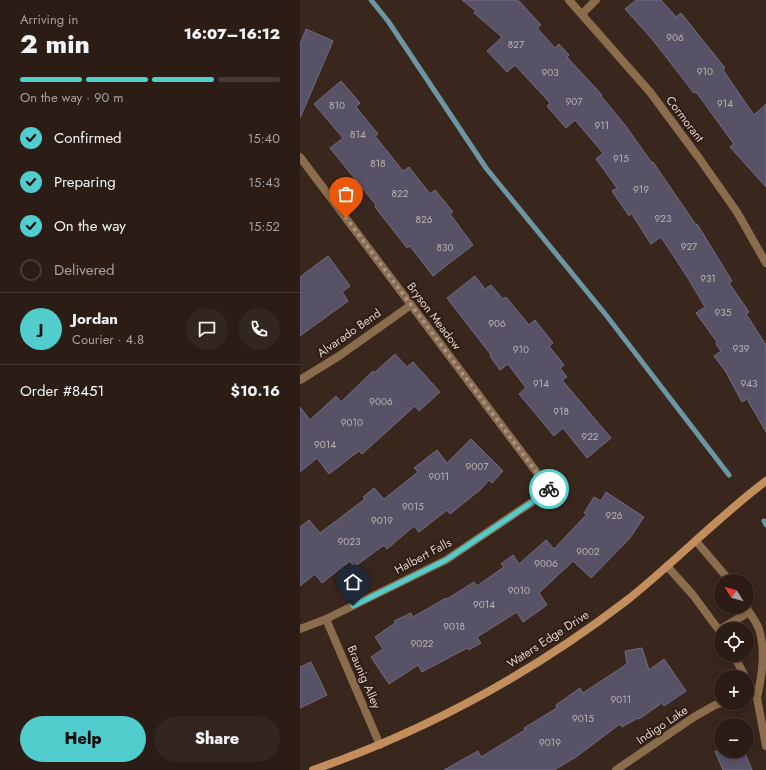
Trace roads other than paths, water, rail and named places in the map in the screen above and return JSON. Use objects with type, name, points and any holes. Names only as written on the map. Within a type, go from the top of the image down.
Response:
[{"type":"street","name":"Cormorant","points":[[569,0],[650,92],[737,212],[766,263]]},
{"type":"street","points":[[582,14],[596,0]]},
{"type":"street","name":"Bryson Meadow","points":[[300,157],[550,490]]},
{"type":"street","name":"Alvarado Bend","points":[[300,380],[339,356],[411,305]]},
{"type":"street","name":"Waters Edge Drive","points":[[313,770],[380,745],[462,705],[539,661],[590,628],[614,610],[745,498],[766,482]]},
{"type":"street","name":"Halbert Falls","points":[[300,629],[326,619],[446,560],[550,490]]},
{"type":"street","points":[[696,541],[724,574]]},
{"type":"street","points":[[667,566],[693,596],[714,624]]},
{"type":"street","points":[[733,622],[743,614]]},
{"type":"street","points":[[750,614],[759,629],[764,650],[763,673],[757,698]]},
{"type":"street","name":"Braunig Alley","points":[[326,619],[380,745]]},
{"type":"street","points":[[754,693],[757,698],[766,746]]},
{"type":"street","name":"Indigo Lake","points":[[616,770],[694,717],[714,706]]},
{"type":"waterway","points":[[371,0],[388,21],[486,168],[606,315],[729,475]]},
{"type":"waterway","points":[[764,521],[766,525]]}]
